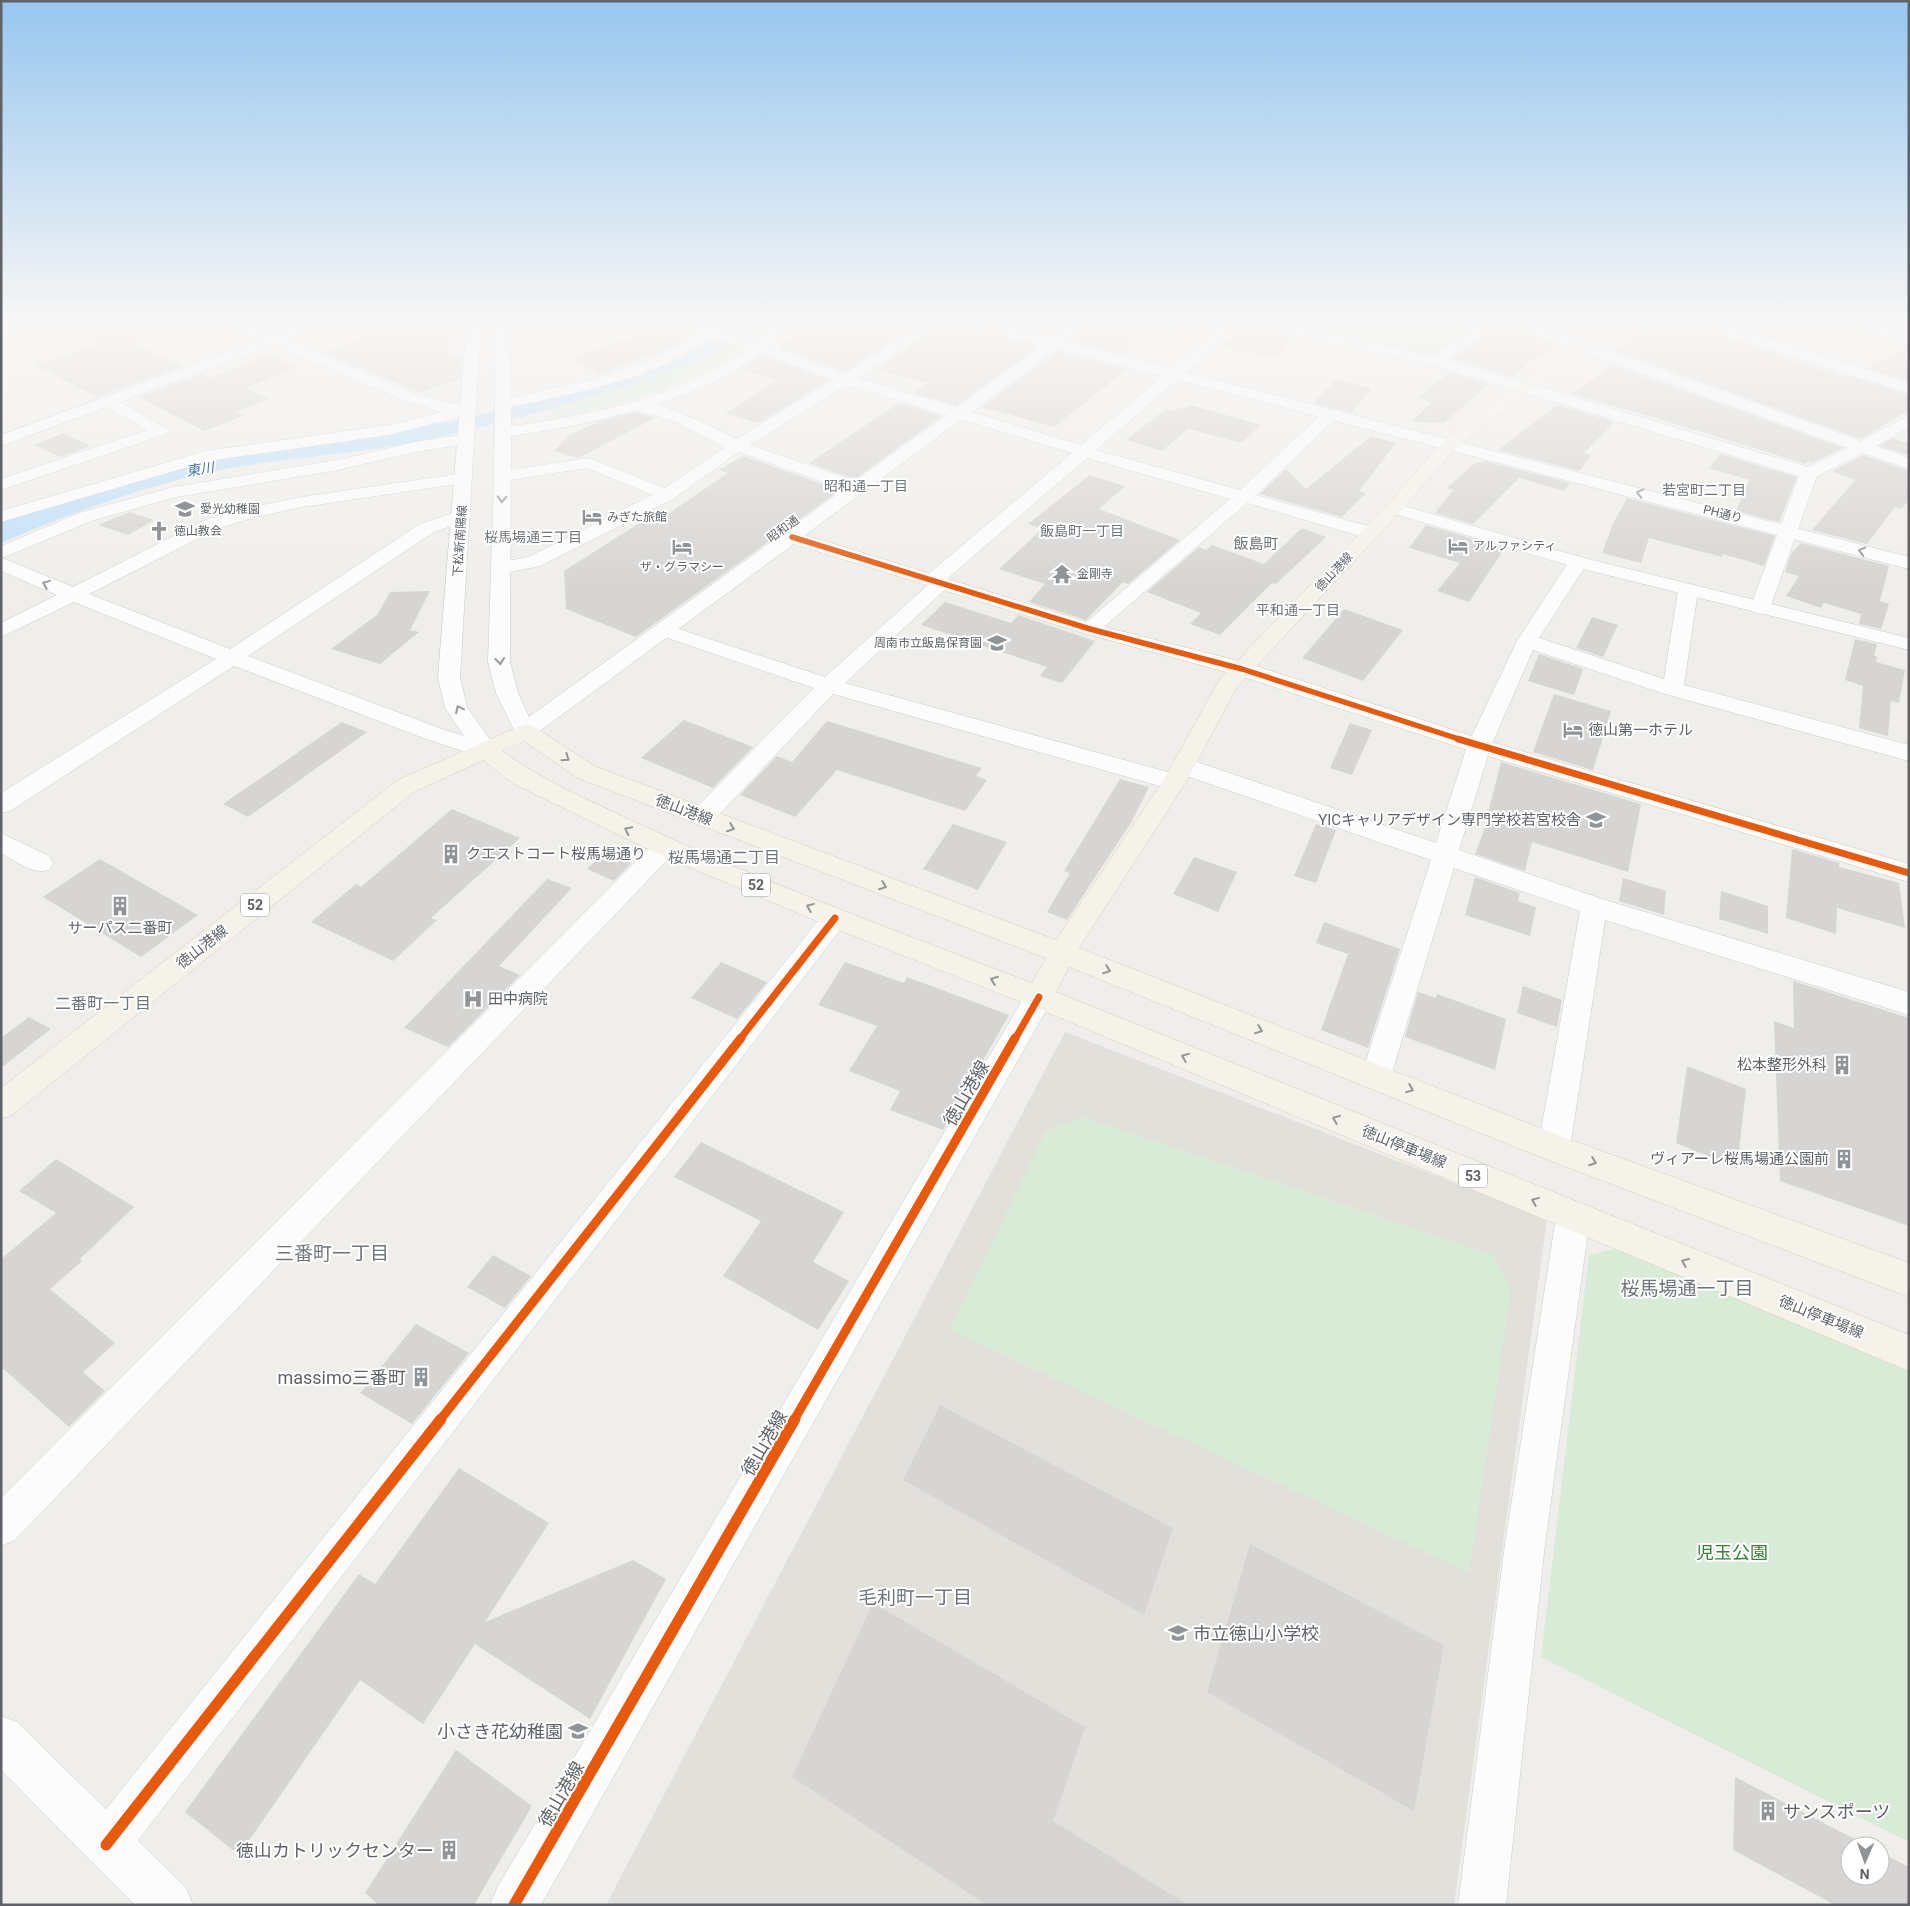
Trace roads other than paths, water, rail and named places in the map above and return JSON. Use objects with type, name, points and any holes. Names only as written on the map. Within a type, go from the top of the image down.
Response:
[{"type":"main road","name":"徳山港線","points":[[1039,997],[1062,953],[1178,774],[1228,684],[1371,533],[1450,444],[1493,411]]},
{"type":"main road","name":"徳山港線","points":[[1,1106],[406,786],[526,731],[586,772],[702,818],[1062,953]]},
{"type":"main road","name":"52","points":[[485,750],[522,778],[665,847],[835,918],[1039,997]]},
{"type":"main road","points":[[1062,953],[1554,1148],[1909,1280]]},
{"type":"main road","name":"徳山停車場線","points":[[1039,997],[1909,1353]]},
{"type":"street","points":[[1,441],[81,411]]},
{"type":"street","points":[[1,485],[160,431],[125,411]]},
{"type":"street","points":[[1,517],[206,456],[389,430],[464,411]]},
{"type":"street","name":"下松新南陽線","points":[[468,411],[450,677],[456,708],[485,750]]},
{"type":"street","points":[[503,411],[499,662],[507,694],[526,731]]},
{"type":"street","points":[[502,432],[594,418],[617,411]]},
{"type":"street","points":[[656,411],[684,420],[737,446],[858,488]]},
{"type":"street","points":[[500,568],[533,562],[667,495],[737,446],[793,411]]},
{"type":"street","points":[[951,411],[1086,452],[1371,533]]},
{"type":"street","name":"昭和通","points":[[526,731],[961,411]]},
{"type":"street","points":[[702,818],[828,686],[937,581],[1131,411]]},
{"type":"street","name":"PH通り","points":[[1324,411],[1909,563]]},
{"type":"street","points":[[1607,411],[1809,473],[1905,426]]},
{"type":"street","points":[[1761,411],[1909,464]]},
{"type":"street","points":[[1090,629],[1243,497],[1332,413]]},
{"type":"street","points":[[1,553],[88,516],[174,492],[338,465],[415,447],[467,439]]},
{"type":"street","points":[[503,476],[588,463],[667,495]]},
{"type":"street","points":[[1760,608],[1790,531],[1809,473]]},
{"type":"street","points":[[1,631],[212,524],[244,514],[302,502],[464,478]]},
{"type":"street","points":[[1394,508],[1578,562],[1909,644]]},
{"type":"street","points":[[1,805],[233,657],[427,528],[462,516]]},
{"type":"street","points":[[792,537],[1090,629],[1242,669],[1479,746],[1909,873]]},
{"type":"street","points":[[1376,1076],[1446,857],[1479,746],[1527,641],[1578,562]]},
{"type":"street","points":[[1,564],[20,574],[72,595],[233,657],[434,734],[485,750]]},
{"type":"street","points":[[1,583],[20,574]]},
{"type":"street","points":[[1673,689],[1688,590]]},
{"type":"street","points":[[663,630],[828,686],[1178,774],[1909,1004]]},
{"type":"street","points":[[1527,641],[1673,689],[1909,754]]},
{"type":"street","points":[[1,842],[40,863]]},
{"type":"street","points":[[1,1526],[665,847]]},
{"type":"street","points":[[1554,1148],[1594,906]]},
{"type":"street","points":[[106,1844],[835,918]]},
{"type":"street","name":"徳山港線","points":[[514,1905],[1039,997]]},
{"type":"street","points":[[1482,1905],[1525,1544],[1573,1217]]},
{"type":"street","points":[[1,1738],[169,1905]]},
{"type":"water","name":"東川","points":[[496,411],[540,411],[486,426],[411,443],[239,467],[188,477],[106,502],[53,521],[1,543],[1,521],[217,457],[352,440]]},
{"type":"place","name":"愛光幼稚園","points":[[185,509]]},
{"type":"place","name":"みぎた旅館","points":[[592,517]]},
{"type":"place","name":"徳山教会","points":[[159,531]]},
{"type":"place","name":"アルファシティ","points":[[1458,546]]},
{"type":"place","name":"ザ・グラマシー","points":[[682,547]]},
{"type":"place","name":"金剛寺","points":[[1062,574]]},
{"type":"place","name":"周南市立飯島保育園","points":[[997,643]]},
{"type":"place","name":"徳山第一ホテル","points":[[1573,730]]},
{"type":"place","name":"YICキャリアデザイン専門学校若宮校舎","points":[[1596,820]]},
{"type":"place","name":"クエストコート桜馬場通り","points":[[451,854]]},
{"type":"place","name":"サーパス二番町","points":[[120,906]]},
{"type":"place","name":"田中病院","points":[[473,999]]},
{"type":"place","name":"松本整形外科","points":[[1842,1065]]},
{"type":"place","name":"ヴィアーレ桜馬場通公園前","points":[[1844,1159]]},
{"type":"place","name":"massimo三番町","points":[[421,1377]]},
{"type":"place","name":"市立徳山小学校","points":[[1178,1633]]},
{"type":"place","name":"小さき花幼稚園","points":[[578,1731]]},
{"type":"place","name":"サンスポーツ","points":[[1768,1811]]},
{"type":"place","name":"徳山カトリックセンター","points":[[449,1850]]},
{"type":"district","name":"昭和通一丁目","points":[[866,486]]},
{"type":"district","name":"若宮町二丁目","points":[[1704,490]]},
{"type":"district","name":"飯島町一丁目","points":[[1082,531]]},
{"type":"district","name":"桜馬場通三丁目","points":[[533,537]]},
{"type":"district","name":"飯島町","points":[[1256,544]]},
{"type":"district","name":"平和通一丁目","points":[[1298,610]]},
{"type":"district","name":"桜馬場通二丁目","points":[[724,857]]},
{"type":"district","name":"二番町一丁目","points":[[103,1003]]},
{"type":"district","name":"三番町一丁目","points":[[332,1253]]},
{"type":"district","name":"桜馬場通一丁目","points":[[1687,1288]]},
{"type":"district","name":"毛利町一丁目","points":[[915,1597]]},
{"type":"park label","name":"児玉公園","points":[[1732,1552]]}]
